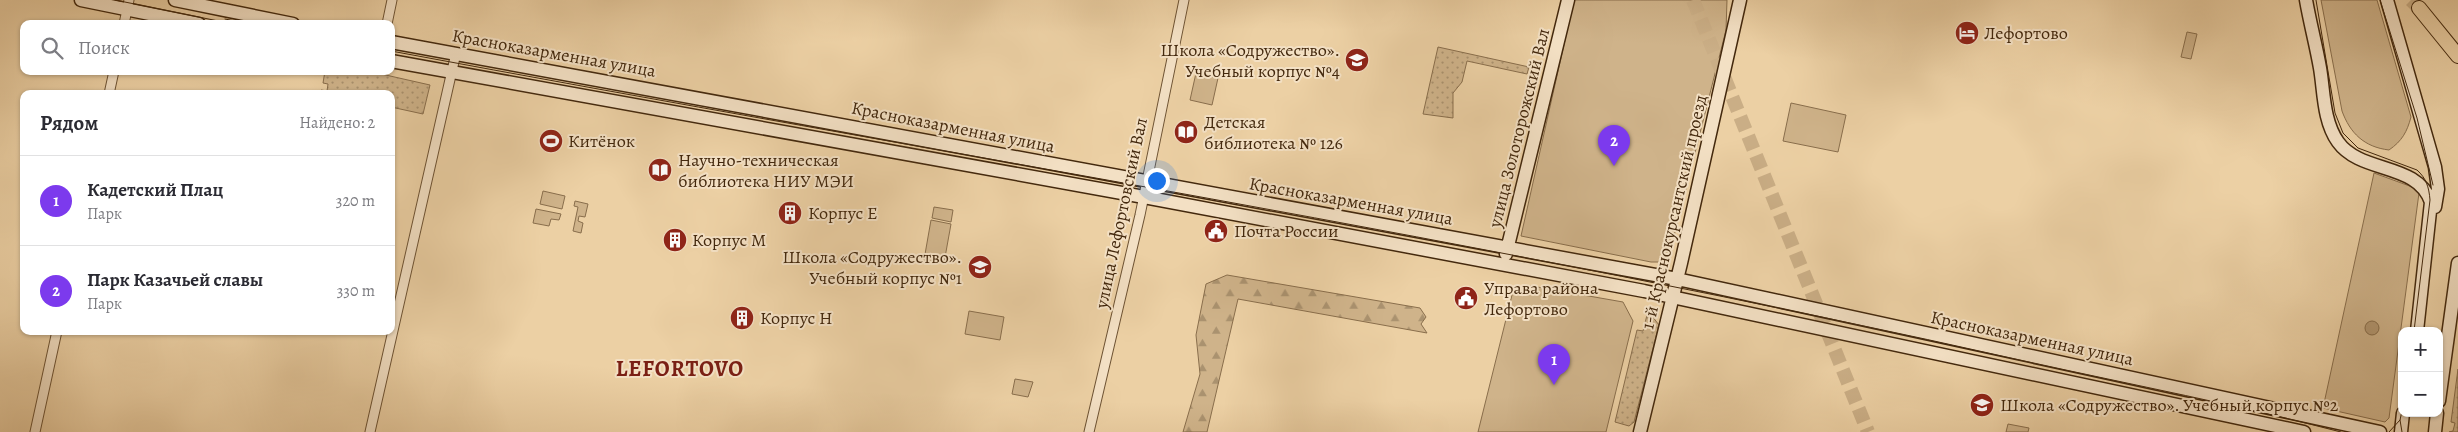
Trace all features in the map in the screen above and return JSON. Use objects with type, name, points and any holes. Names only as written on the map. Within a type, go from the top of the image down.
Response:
[{"type":"main road","points":[[82,0],[128,5],[184,20]]},
{"type":"main road","points":[[175,0],[273,20]]},
{"type":"main road","name":"улица Золоторожский Вал","points":[[1504,264],[1568,0]]},
{"type":"main road","name":"1-й Краснокурсантский проезд","points":[[1640,432],[1677,279],[1740,0]]},
{"type":"main road","points":[[2306,0],[2328,119],[2338,142],[2356,157],[2401,174],[2421,185],[2429,194],[2432,213],[2418,327]]},
{"type":"main road","points":[[2390,4],[2435,167],[2438,189],[2436,205],[2432,213]]},
{"type":"main road","points":[[2419,8],[2458,56]]},
{"type":"main road","name":"Красноказарменная улица","points":[[395,43],[456,52],[1147,182],[1677,279],[2380,432]]},
{"type":"main road","name":"Красноказарменная улица","points":[[395,62],[452,74],[1144,197],[1504,264],[1672,297],[2304,432]]},
{"type":"main road","points":[[2443,374],[2458,263]]},
{"type":"main road","points":[[2401,432],[2403,417]]},
{"type":"main road","points":[[2435,432],[2437,417]]},
{"type":"street","points":[[388,20],[392,0]]},
{"type":"street","name":"улица Лефортовский Вал","points":[[1089,432],[1144,197],[1184,0]]},
{"type":"street","points":[[125,20],[128,5]]},
{"type":"street","points":[[395,323],[456,52]]},
{"type":"street","points":[[110,90],[113,75]]},
{"type":"street","points":[[35,432],[56,335]]},
{"type":"street","points":[[370,432],[392,335]]},
{"type":"green space","points":[[1574,0],[1727,0],[1726,30],[1669,256],[1662,262],[1651,262],[1521,236]]},
{"type":"green space","points":[[2321,0],[2377,0],[2411,117],[2403,136],[2389,150],[2372,146],[2359,138],[2345,119]]},
{"type":"green space","points":[[2187,32],[2197,34],[2191,59],[2181,57]]},
{"type":"green space","points":[[1438,47],[1529,67],[1527,74],[1467,61],[1462,82],[1453,93],[1453,118],[1423,114]]},
{"type":"green space","points":[[1196,73],[1218,78],[1212,105],[1190,100]]},
{"type":"green space","points":[[324,75],[386,75],[430,85],[423,114],[395,108],[395,90],[327,90],[328,84],[323,83]]},
{"type":"green space","points":[[1791,103],[1846,115],[1838,152],[1783,141]]},
{"type":"green space","points":[[2374,173],[2415,188],[2419,193],[2401,327],[2398,327],[2398,350],[2389,418],[2385,422],[2323,408]]},
{"type":"green space","points":[[543,191],[565,196],[562,209],[540,204]]},
{"type":"green space","points":[[575,201],[588,204],[585,217],[579,216],[578,221],[583,223],[581,233],[573,231],[578,207],[574,206]]},
{"type":"green space","points":[[934,207],[953,210],[951,222],[932,218]]},
{"type":"green space","points":[[536,209],[561,214],[559,220],[551,219],[549,226],[533,223]]},
{"type":"green space","points":[[931,220],[951,224],[944,263],[924,260]]},
{"type":"green space","points":[[1227,275],[1420,308],[1426,317],[1421,324],[1427,333],[1238,299],[1207,432],[1183,432],[1200,374],[1196,335],[1206,284]]},
{"type":"green space","points":[[1526,285],[1623,302],[1633,321],[1606,432],[1478,432],[1513,291]]},
{"type":"green space","points":[[969,311],[1004,317],[1000,340],[965,334]]},
{"type":"green space","points":[[1648,311],[1659,325],[1634,422],[1629,426],[1615,422],[1637,330],[1643,331]]},
{"type":"green space","points":[[2458,369],[2458,432],[2449,432],[2453,431],[2455,423],[2451,422]]},
{"type":"green space","points":[[1015,379],[1033,382],[1028,397],[1012,394]]},
{"type":"green space","points":[[2008,424],[2029,428],[2028,432],[2006,432]]},
{"type":"shaded area","points":[[2372,321],[2377,323],[2379,328],[2377,333],[2372,335],[2367,333],[2365,328],[2367,323]]},
{"type":"tunnel","points":[[1693,0],[1868,432]]},
{"type":"tunnel","points":[[2411,0],[2419,8]]},
{"type":"tram line","points":[[115,0],[213,20]]},
{"type":"tram line","points":[[2316,0],[2335,113],[2343,133],[2358,148],[2417,170],[2423,176],[2428,187],[2430,200],[2414,327]]},
{"type":"tram line","points":[[2380,0],[2417,118],[2433,185]]},
{"type":"tram line","points":[[225,19],[230,20]]},
{"type":"tram line","points":[[395,52],[1212,199],[1621,276],[1825,318],[2263,413],[2341,432]]},
{"type":"tram line","points":[[2401,417],[2402,432]]},
{"type":"tram line","points":[[2389,432],[2400,420]]},
{"type":"place","name":"Лефортово","points":[[1967,33]]},
{"type":"place","name":"Школа «Содружество». Учебный корпус №4","points":[[1357,60]]},
{"type":"place","name":"Детская библиотека № 126","points":[[1186,132]]},
{"type":"place","name":"Китёнок","points":[[551,141]]},
{"type":"place","name":"Парк Казачьей славы","points":[[1614,166]]},
{"type":"place","name":"Научно-техническая библиотека НИУ МЭИ","points":[[660,170]]},
{"type":"place","name":"Корпус Е","points":[[790,213]]},
{"type":"place","name":"Почта России","points":[[1216,231]]},
{"type":"place","name":"Корпус М","points":[[675,240]]},
{"type":"place","name":"Школа «Содружество». Учебный корпус №1","points":[[980,267]]},
{"type":"place","name":"Управа района Лефортово","points":[[1466,298]]},
{"type":"place","name":"Корпус Н","points":[[742,318]]},
{"type":"place","name":"Кадетский Плац","points":[[1554,385]]},
{"type":"place","name":"Школа «Содружество». Учебный корпус №2","points":[[1982,405]]},
{"type":"district","name":"LEFORTOVO","points":[[680,368]]}]
